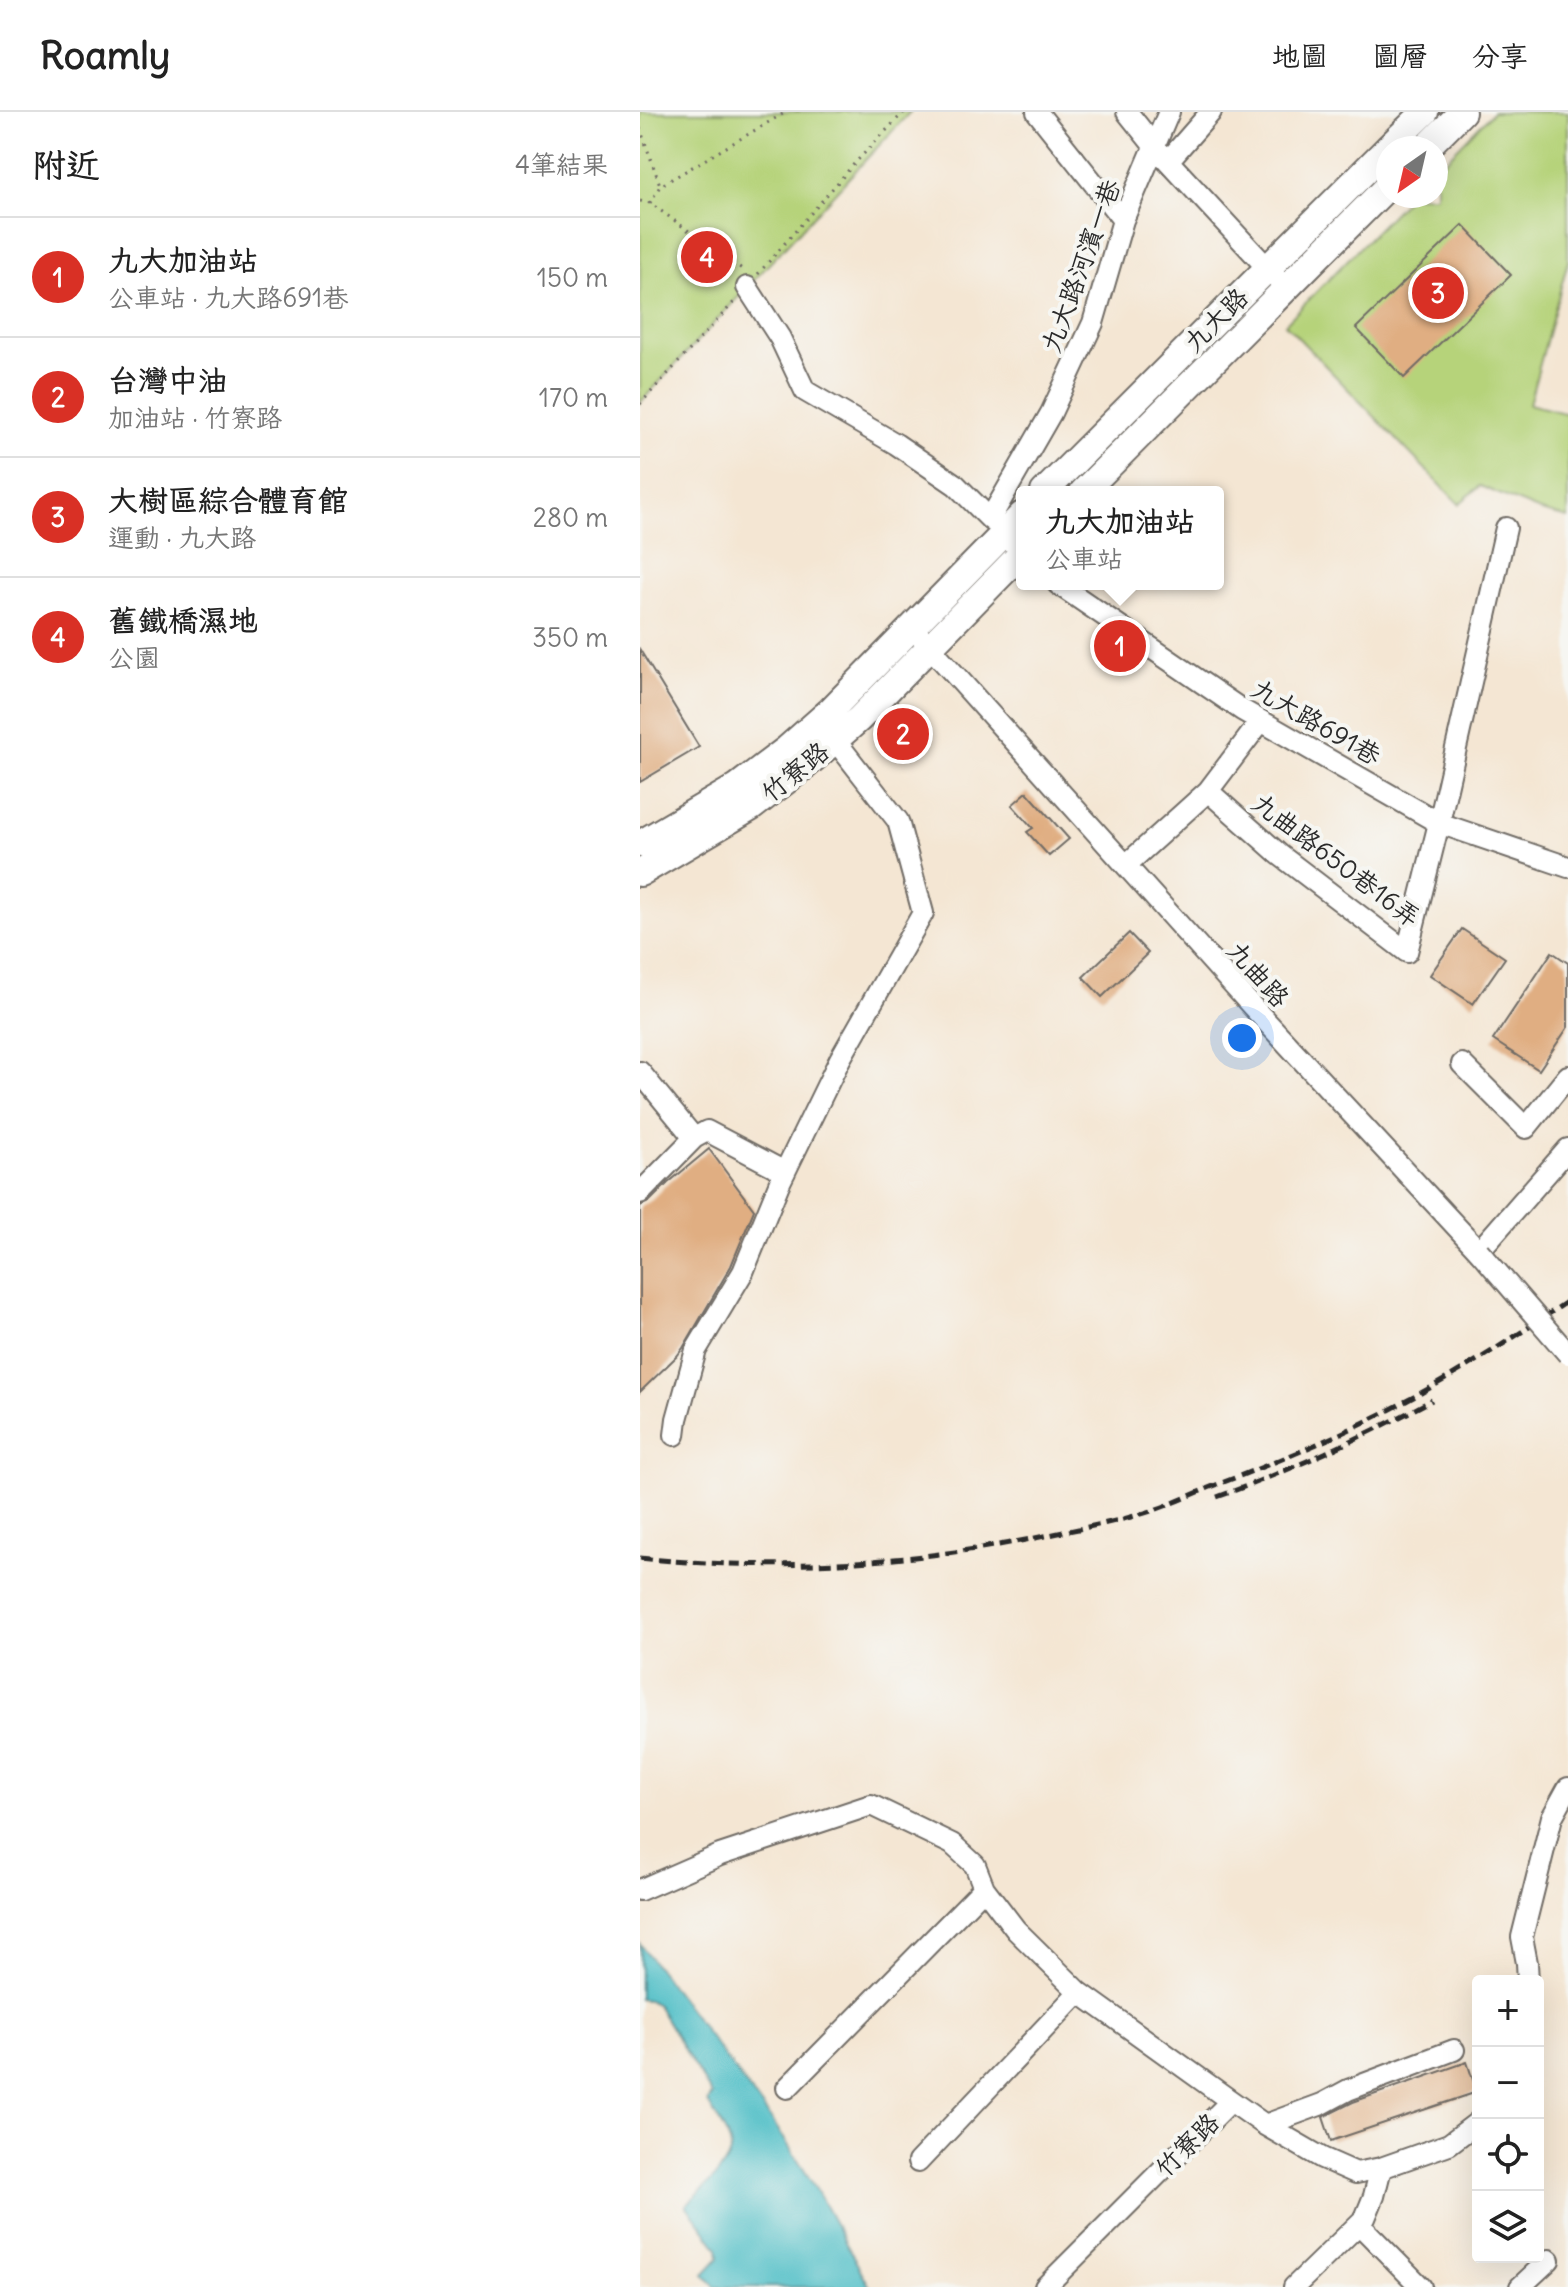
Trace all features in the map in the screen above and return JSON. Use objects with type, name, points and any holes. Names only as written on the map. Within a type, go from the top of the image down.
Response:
[{"type":"main road","name":"九大路","points":[[1400,136],[1425,112]]},
{"type":"main road","points":[[1438,136],[1462,112]]},
{"type":"main road","name":"九大路","points":[[1050,486],[1376,160]]},
{"type":"main road","name":"九大路","points":[[1089,486],[1376,198]]},
{"type":"main road","points":[[911,627],[1006,521]]},
{"type":"main road","points":[[931,648],[1016,561]]},
{"type":"main road","name":"竹寮路","points":[[640,873],[721,811],[737,787],[830,711],[911,627]]},
{"type":"main road","name":"竹寮路","points":[[640,844],[721,811],[752,807],[859,719],[931,648]]},
{"type":"street","points":[[1037,112],[1123,220]]},
{"type":"street","points":[[1127,112],[1161,154],[1286,288]]},
{"type":"street","name":"九大路河濱一巷","points":[[1021,486],[1093,323],[1123,220],[1161,154],[1169,112]]},
{"type":"street","points":[[1161,154],[1211,112]]},
{"type":"street","points":[[751,282],[805,391],[896,444],[956,485],[1006,521],[1016,542]]},
{"type":"street","name":"九大路河濱一巷","points":[[1006,521],[1016,497]]},
{"type":"street","points":[[1439,823],[1506,528]]},
{"type":"street","name":"九大路691巷","points":[[1067,590],[1242,710],[1439,823],[1568,867]]},
{"type":"street","name":"九曲路","points":[[911,627],[1251,1005],[1479,1251],[1568,1354]]},
{"type":"street","points":[[1126,865],[1208,791],[1261,721]]},
{"type":"street","points":[[675,1435],[696,1350],[743,1272],[785,1172],[840,1059],[923,913],[898,821],[835,740]]},
{"type":"street","name":"九曲路650巷16弄","points":[[1208,791],[1280,855],[1407,952],[1439,823]]},
{"type":"street","points":[[1462,1064],[1526,1128],[1568,1076]]},
{"type":"street","points":[[640,1072],[694,1138]]},
{"type":"street","points":[[642,1188],[694,1138],[707,1131],[785,1172]]},
{"type":"street","points":[[1479,1251],[1568,1149]]},
{"type":"street","points":[[1528,1975],[1522,1937],[1560,1829],[1552,1817],[1568,1788]]},
{"type":"street","name":"竹寮路","points":[[640,1890],[720,1855],[871,1805],[952,1844],[975,1865],[984,1888],[1016,1930],[1079,1992],[1231,2101],[1045,2287]]},
{"type":"street","points":[[787,2088],[984,1888]]},
{"type":"street","points":[[918,2162],[1079,1992]]},
{"type":"street","points":[[1265,2125],[1454,2050]]},
{"type":"street","points":[[1231,2101],[1322,2158],[1356,2173],[1381,2168],[1449,2144],[1472,2127]]},
{"type":"street","points":[[1305,2283],[1365,2218],[1381,2168]]},
{"type":"street","points":[[1359,2224],[1421,2287]]},
{"type":"street","points":[[1520,2287],[1549,2260]]},
{"type":"path","points":[[650,203],[660,186],[786,112]]},
{"type":"path","points":[[640,404],[705,336],[853,165],[904,112]]},
{"type":"path","points":[[640,128],[660,186]]},
{"type":"path","points":[[640,201],[650,203],[751,282]]},
{"type":"green space","points":[[640,112],[910,112],[640,403]]},
{"type":"green space","points":[[1493,112],[1568,112],[1568,261],[1529,404],[1568,414],[1568,518],[1540,511],[1480,486],[1459,504],[1285,324],[1398,208],[1448,208],[1448,158]]},
{"type":"water","points":[[640,1944],[772,2120],[813,2184],[870,2287],[715,2287],[704,2274],[719,2258],[718,2248],[686,2205],[722,2168],[730,2151],[730,2143],[708,2103],[712,2095],[657,2005],[640,1999]]},
{"type":"building","points":[[1463,225],[1511,275],[1404,378],[1356,328]]},
{"type":"building","points":[[640,650],[699,747],[640,782]]},
{"type":"building","points":[[1027,792],[1069,839],[1049,856],[1027,832],[1033,828],[1012,805]]},
{"type":"building","points":[[1462,929],[1505,958],[1473,1004],[1430,975]]},
{"type":"building","points":[[1129,933],[1148,953],[1102,997],[1083,977]]},
{"type":"building","points":[[1552,952],[1568,963],[1568,1027],[1539,1070],[1493,1040]]},
{"type":"building","points":[[709,1149],[754,1210],[731,1266],[683,1348],[640,1392],[640,1206],[649,1202]]},
{"type":"building","points":[[1467,2062],[1472,2077],[1472,2094],[1331,2141],[1323,2117],[1353,2102]]},
{"type":"railway","points":[[640,1558],[744,1564],[900,1558],[1003,1544],[1130,1517],[1272,1463],[1382,1414],[1469,1365],[1568,1301]]},
{"type":"railway","points":[[1217,1497],[1327,1452],[1432,1400]]},
{"type":"place","name":"舊鐵橋濕地","points":[[707,257]]},
{"type":"place","name":"大樹區綜合體育館","points":[[1438,293]]},
{"type":"place","name":"九大加油站","points":[[1120,646]]},
{"type":"place","name":"台灣中油","points":[[903,734]]}]
